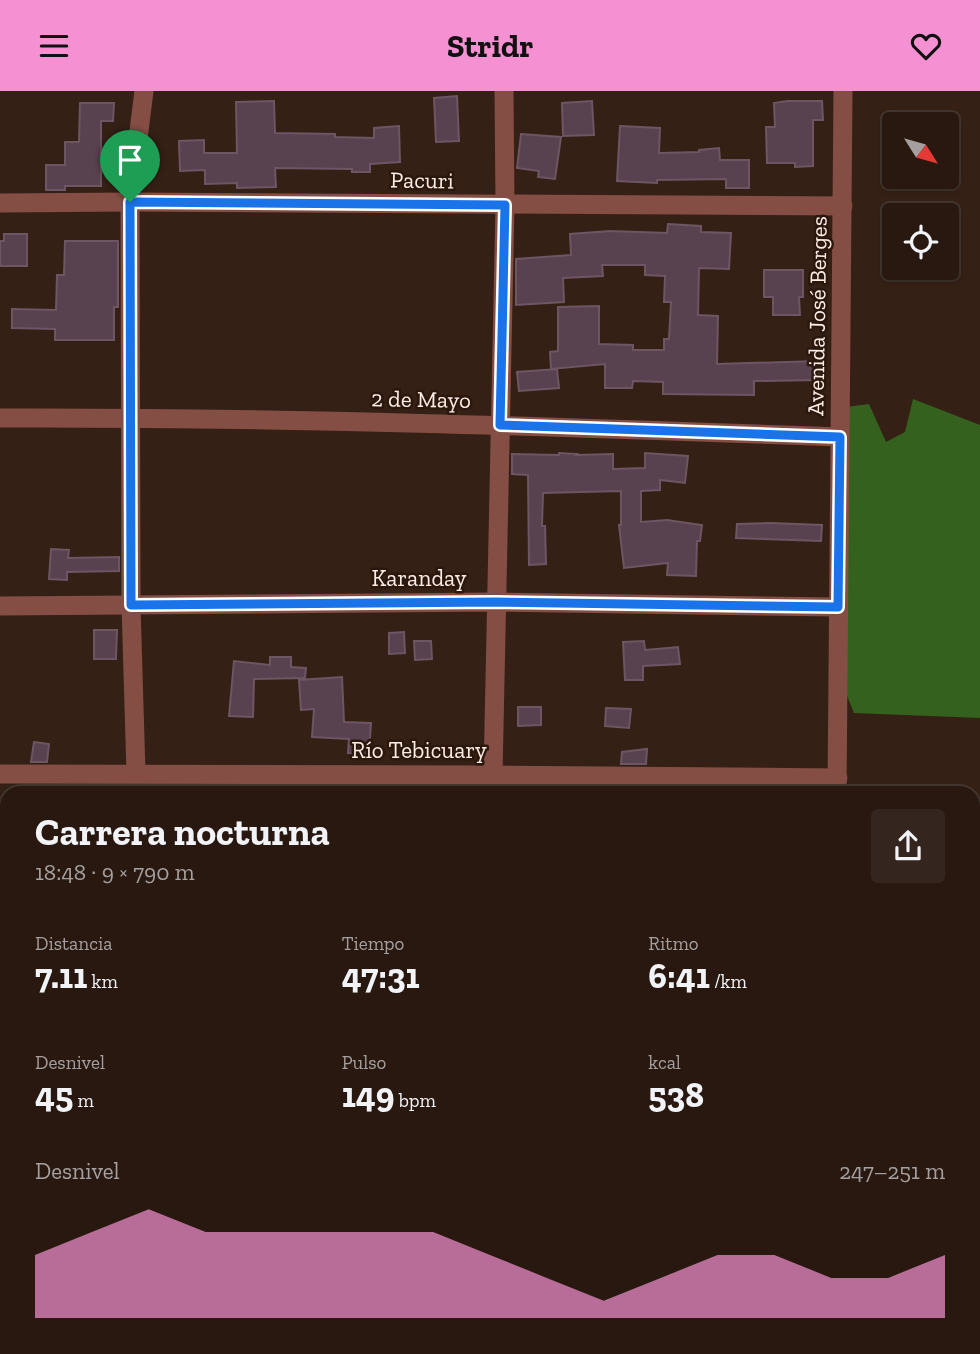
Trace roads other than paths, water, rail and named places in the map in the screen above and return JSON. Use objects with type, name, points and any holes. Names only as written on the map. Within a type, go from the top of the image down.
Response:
[{"type":"street","points":[[136,773],[131,605],[130,202],[144,91]]},
{"type":"street","points":[[493,775],[505,205],[504,91]]},
{"type":"street","name":"Avenida José Berges","points":[[838,786],[843,91]]},
{"type":"street","name":"Pacuri","points":[[0,203],[843,206]]},
{"type":"street","name":"2 de Mayo","points":[[0,418],[500,425],[840,437]]},
{"type":"street","name":"Karanday","points":[[0,606],[495,602],[838,607]]},
{"type":"street","name":"Río Tebicuary","points":[[0,775],[493,775],[838,786]]}]
